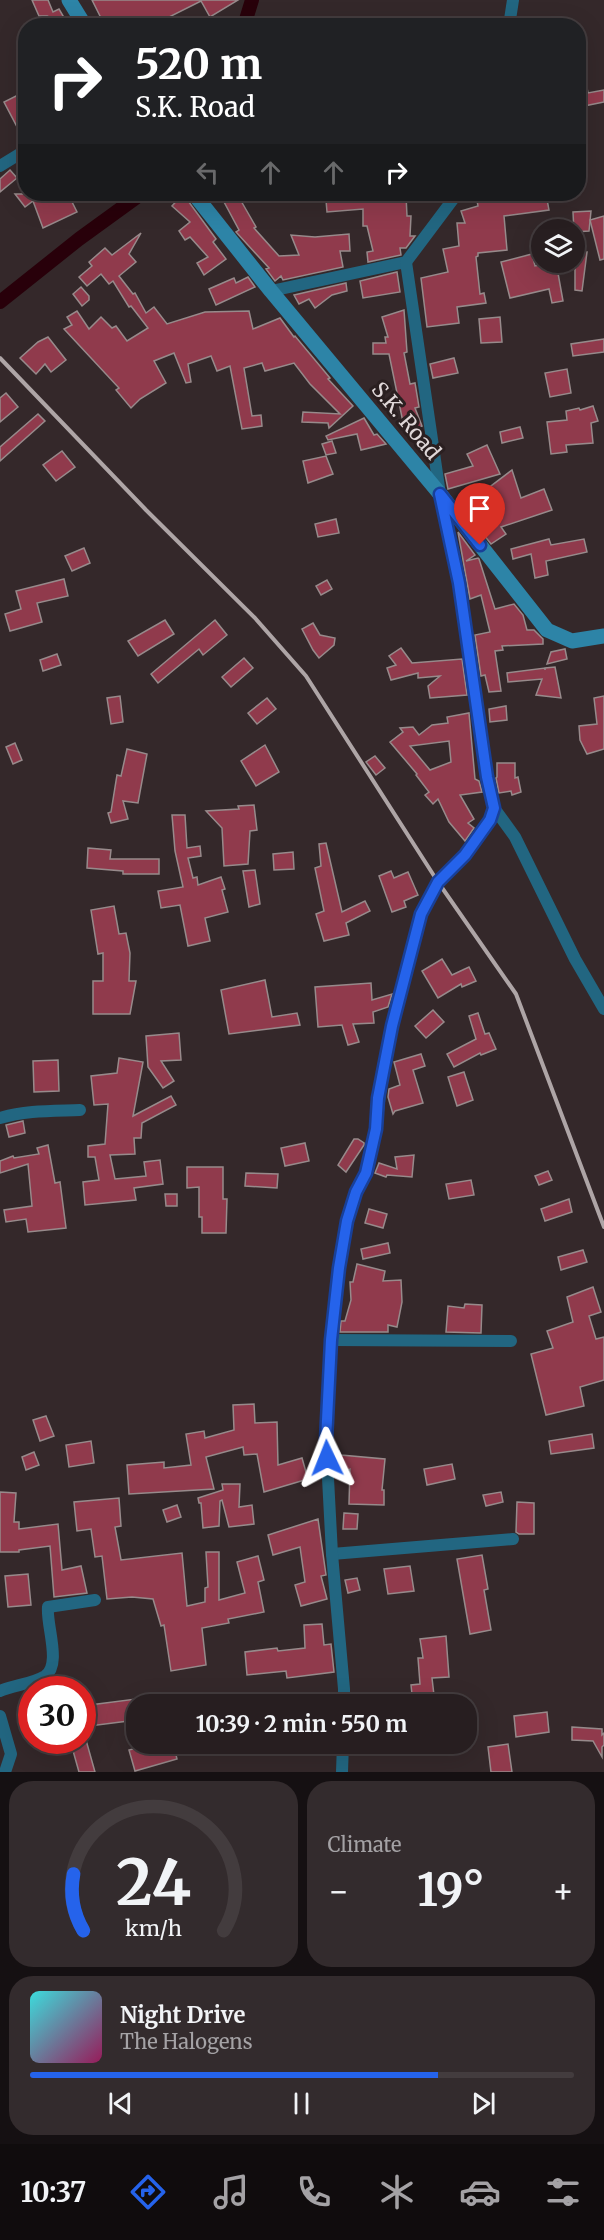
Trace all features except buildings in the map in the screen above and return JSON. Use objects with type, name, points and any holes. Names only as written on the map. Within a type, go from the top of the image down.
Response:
[{"type":"main road","points":[[69,0],[80,18]]},
{"type":"main road","name":"S.K. Road","points":[[200,201],[271,291],[440,494],[547,630],[572,641],[604,636]]},
{"type":"street","points":[[510,18],[513,0]]},
{"type":"street","points":[[0,166],[18,155]]},
{"type":"street","points":[[271,291],[406,262],[453,201]]},
{"type":"street","points":[[406,262],[440,494],[459,583],[494,808],[515,837],[575,959],[604,1009]]},
{"type":"street","points":[[344,1694],[332,1554],[326,1440],[331,1340],[339,1268],[347,1221],[356,1192],[366,1173],[376,1129],[379,1094],[392,1026],[421,914],[438,882],[465,855],[490,820],[494,808]]},
{"type":"street","points":[[0,1118],[39,1111],[80,1110]]},
{"type":"street","points":[[331,1340],[511,1341]]},
{"type":"street","points":[[332,1554],[513,1539]]},
{"type":"street","points":[[0,1691],[45,1676],[51,1670],[54,1660],[48,1607],[95,1600]]},
{"type":"street","points":[[0,1716],[11,1754],[5,1772]]},
{"type":"street","points":[[342,1772],[343,1754]]},
{"type":"waterway","points":[[246,18],[252,0]]},
{"type":"waterway","points":[[0,302],[131,201]]},
{"type":"railway","points":[[0,358],[146,510],[255,618],[306,676],[438,882],[516,994],[604,1227]]},
{"type":"route","points":[[327,1458],[331,1340],[339,1268],[347,1221],[356,1192],[366,1173],[376,1129],[378,1098],[392,1026],[421,914],[438,882],[465,855],[490,820],[494,808],[487,777],[459,583],[440,494],[480,545]]}]
